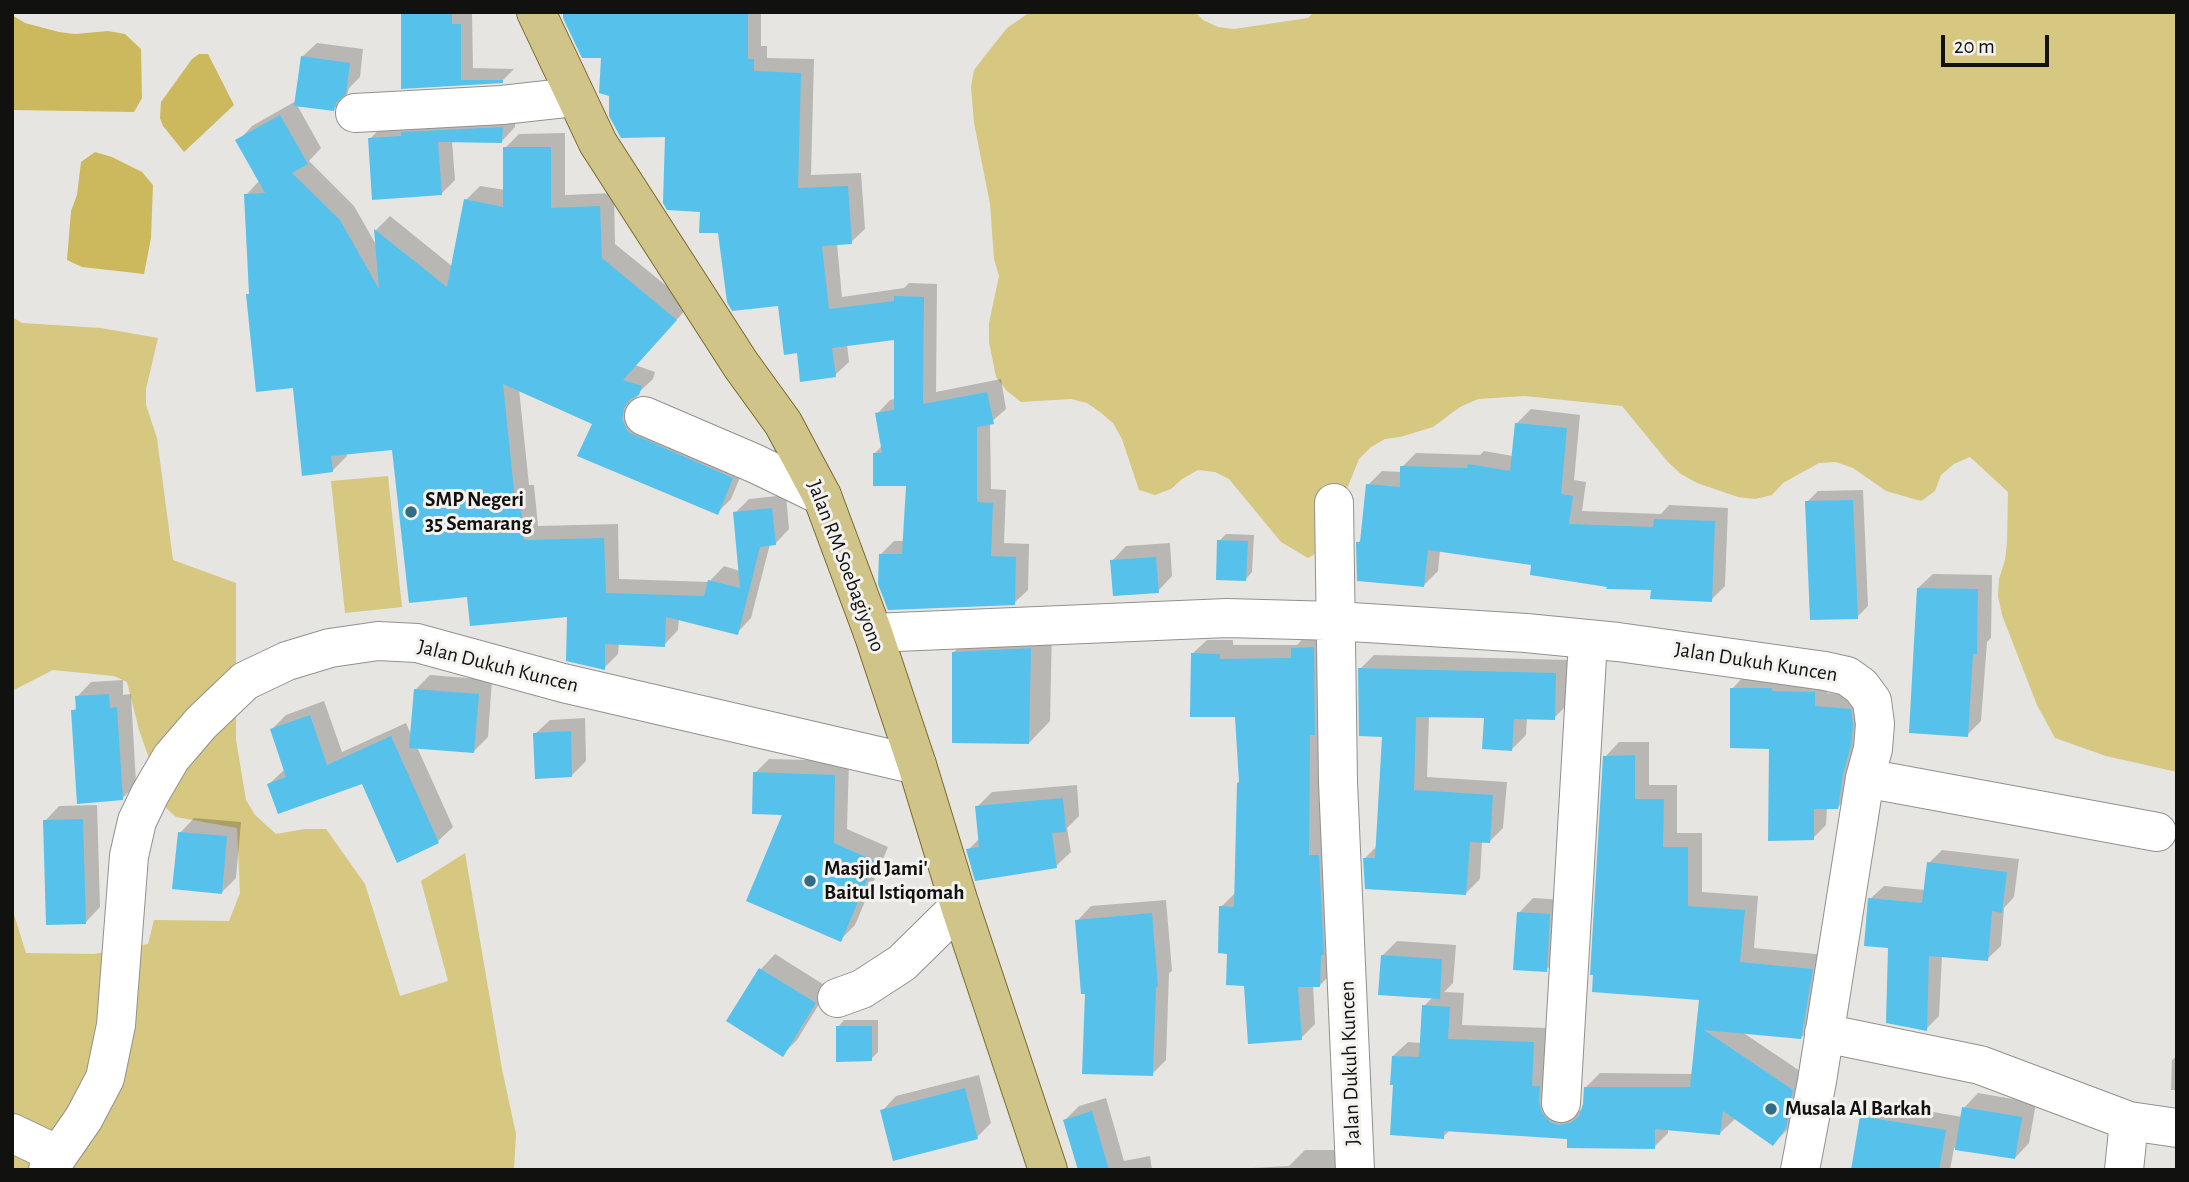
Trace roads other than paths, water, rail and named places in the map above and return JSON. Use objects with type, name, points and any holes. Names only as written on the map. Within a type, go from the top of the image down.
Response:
[{"type":"main road","name":"Jalan RM Soebagiyono","points":[[536,12],[597,143],[741,365],[783,423],[822,496],[873,633],[1048,1170]]},
{"type":"street","points":[[355,113],[502,105],[574,97]]},
{"type":"street","points":[[644,416],[756,464],[822,496]]},
{"type":"street","points":[[1334,503],[1335,621]]},
{"type":"street","name":"Jalan Dukuh Kuncen","points":[[873,633],[1227,618],[1335,621],[1526,633],[1708,654],[1847,676],[1861,686],[1872,701],[1874,737],[1800,1170]]},
{"type":"street","name":"Jalan Dukuh Kuncen","points":[[1335,621],[1338,782],[1355,1170]]},
{"type":"street","points":[[1561,1103],[1588,640]]},
{"type":"street","name":"Jalan Dukuh Kuncen","points":[[53,1162],[84,1118],[105,1078],[116,1025],[129,856],[137,821],[150,793],[172,758],[201,723],[246,681],[287,661],[330,648],[378,641],[417,643],[563,683],[917,765]]},
{"type":"street","points":[[1865,778],[2157,832]]},
{"type":"street","points":[[837,998],[862,989],[902,963],[960,906]]},
{"type":"street","points":[[1824,1033],[1980,1065],[2129,1121],[2177,1128]]},
{"type":"street","points":[[2124,1170],[2129,1121]]},
{"type":"street","points":[[12,1133],[53,1162]]},
{"type":"place","name":"SMP Negeri 35 Semarang","points":[[411,512]]},
{"type":"place","name":"Masjid Jami' Baitul Istiqomah","points":[[810,881]]},
{"type":"place","name":"Musala Al Barkah","points":[[1771,1109]]}]
